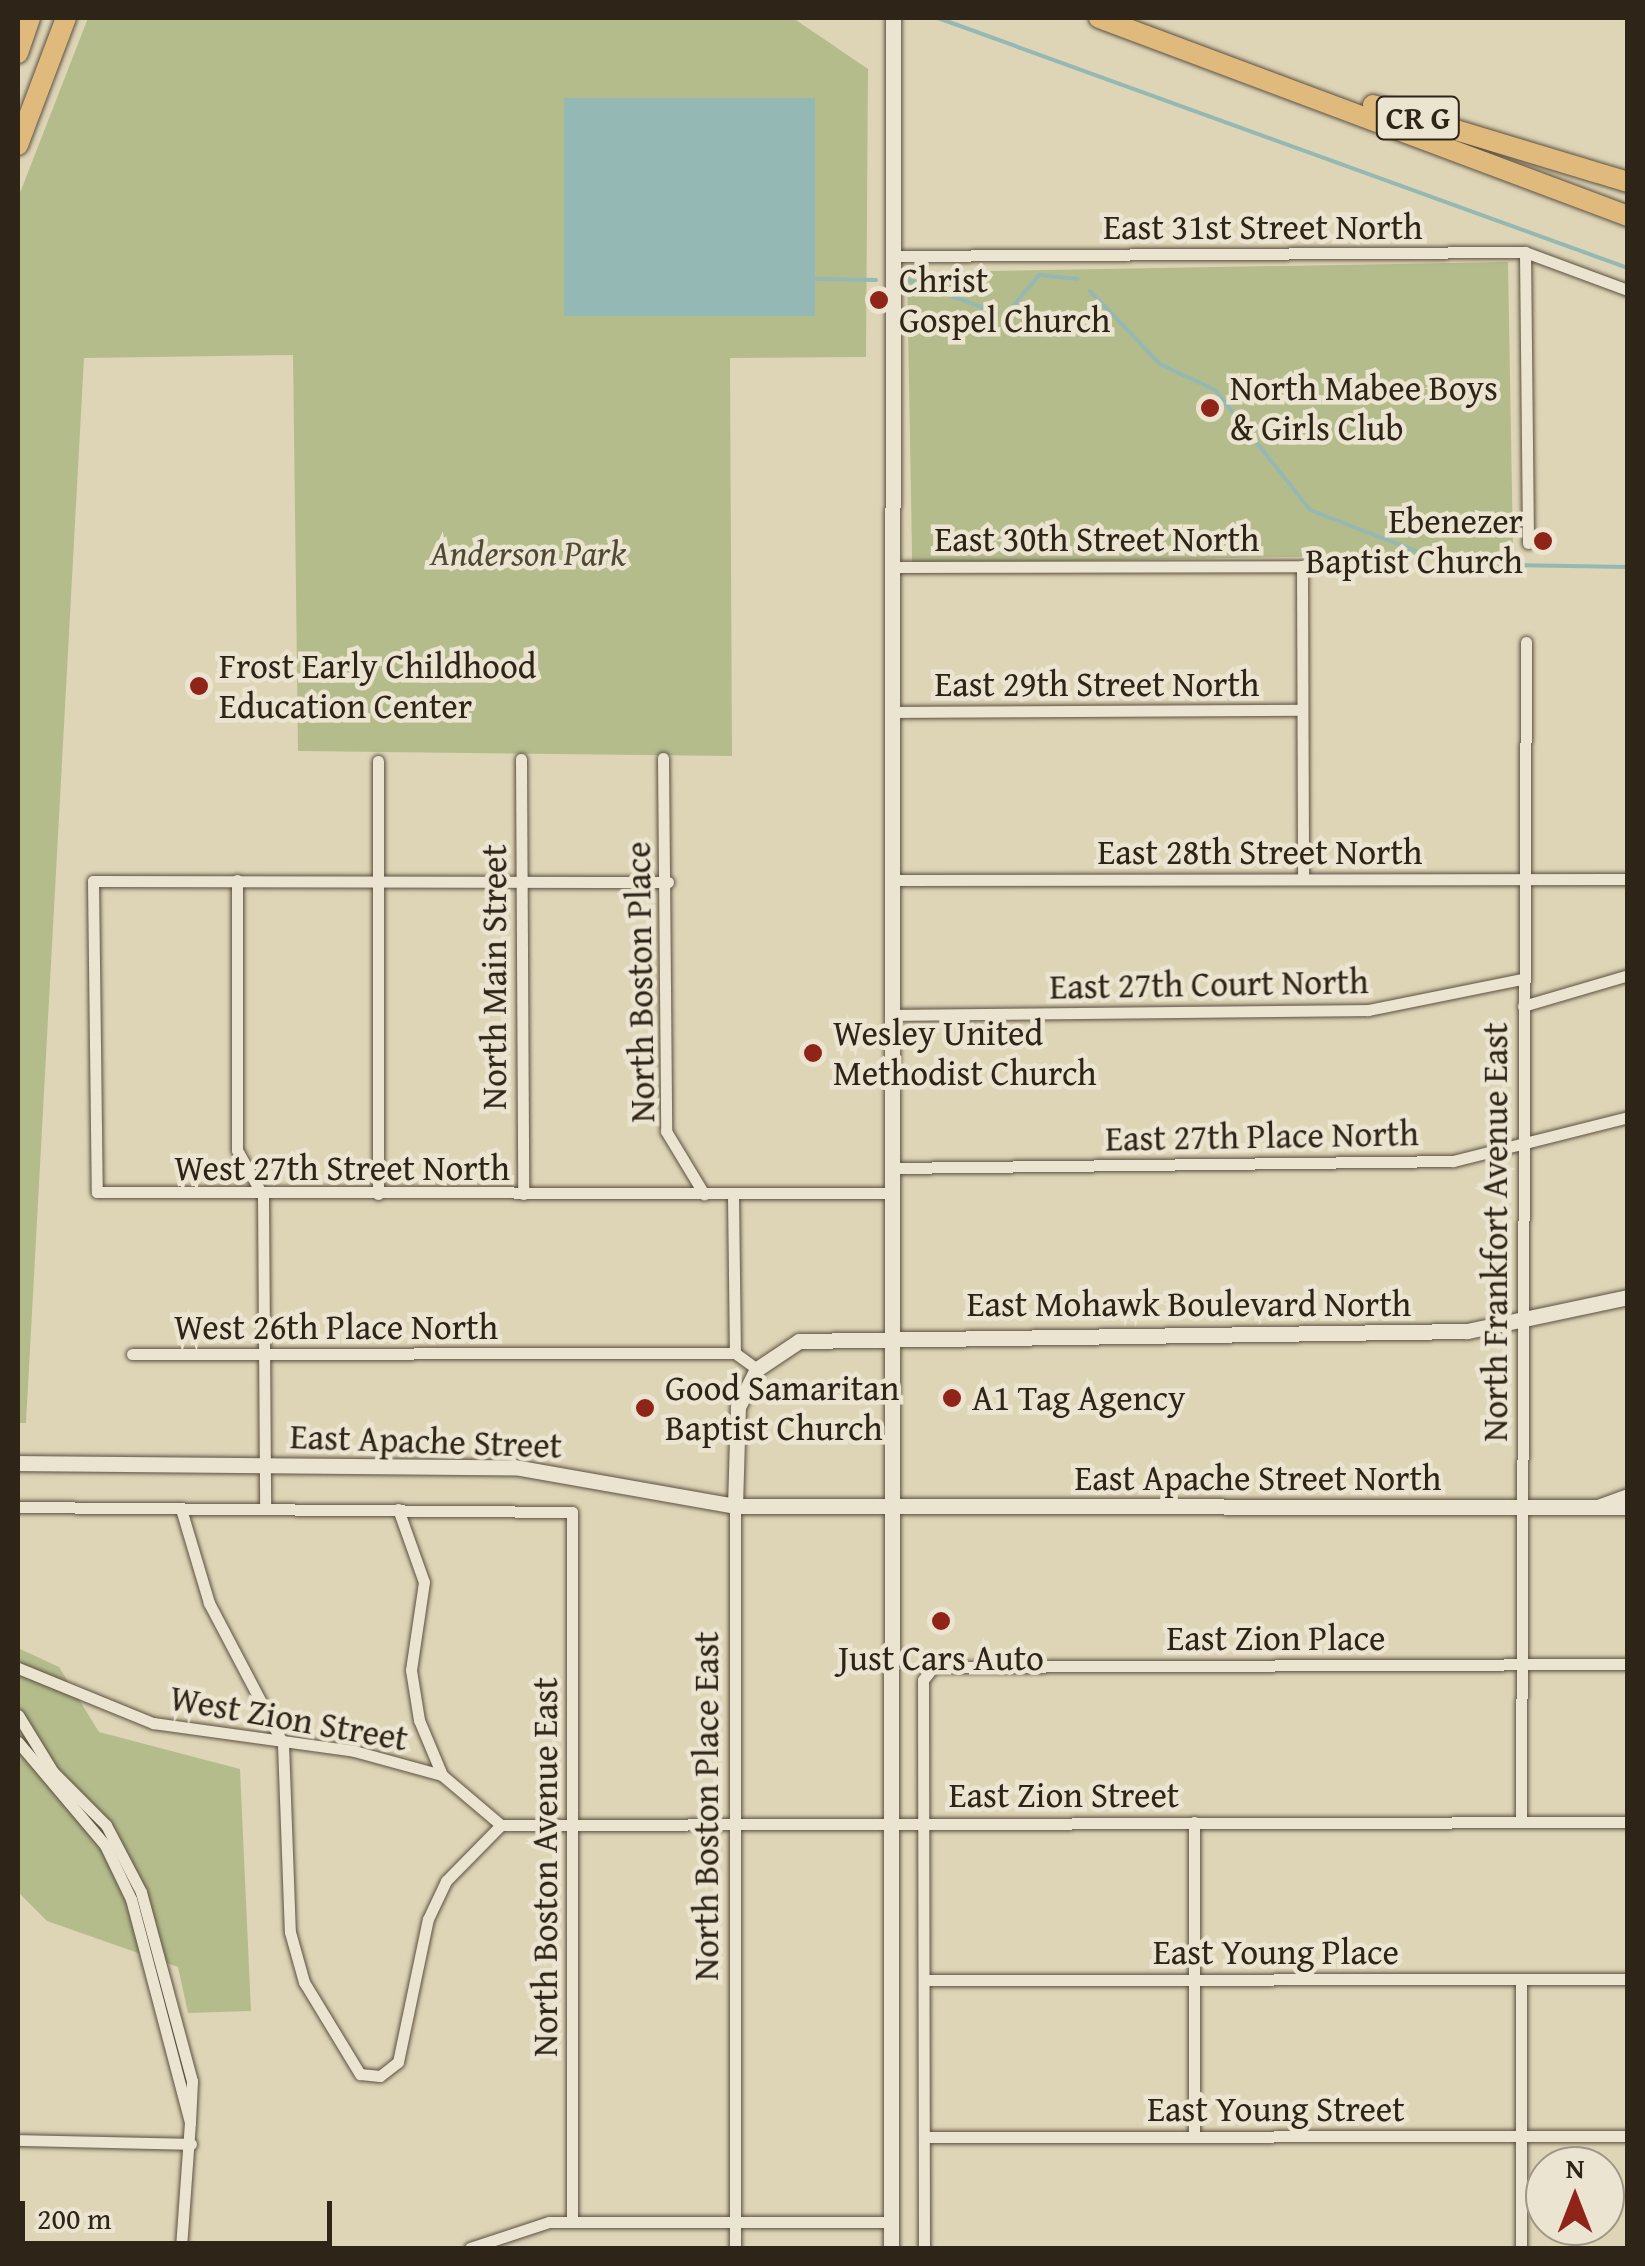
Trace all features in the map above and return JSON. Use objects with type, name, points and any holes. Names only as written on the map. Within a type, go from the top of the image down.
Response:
[{"type":"highway","points":[[18,53],[30,18]]},
{"type":"highway","points":[[18,146],[66,18]]},
{"type":"highway","name":"CR G","points":[[1098,18],[1628,216]]},
{"type":"highway","name":"CR G","points":[[1240,71],[1628,182]]},
{"type":"main road","points":[[890,2248],[892,18]]},
{"type":"main road","name":"East Mohawk Boulevard North","points":[[757,1369],[800,1341],[892,1335],[1522,1325],[1628,1297]]},
{"type":"main road","name":"North Boston Place East","points":[[736,1506],[734,1427],[757,1369]]},
{"type":"main road","name":"East Apache Street","points":[[18,1463],[514,1467],[736,1506],[889,1508]]},
{"type":"main road","name":"East Apache Street North","points":[[889,1508],[1628,1508]]},
{"type":"street","name":"East 31st Street North","points":[[892,256],[1525,252],[1628,290]]},
{"type":"street","points":[[1525,252],[1528,543]]},
{"type":"street","name":"East 30th Street North","points":[[891,567],[1302,566],[1302,710]]},
{"type":"street","name":"North Frankfort Avenue East","points":[[1522,1822],[1526,642]]},
{"type":"street","points":[[1302,710],[1303,880]]},
{"type":"street","name":"East 29th Street North","points":[[892,712],[1302,710]]},
{"type":"street","name":"North Boston Place","points":[[663,758],[668,882],[666,1130],[704,1194]]},
{"type":"street","name":"North Main Street","points":[[521,759],[523,1194]]},
{"type":"street","points":[[378,761],[378,1194]]},
{"type":"street","name":"East 28th Street North","points":[[893,880],[1628,879]]},
{"type":"street","points":[[265,1509],[263,1196],[237,1150],[237,880],[668,882]]},
{"type":"street","name":"West 27th Street North","points":[[237,880],[93,882],[98,1192],[263,1196],[892,1193]]},
{"type":"street","points":[[1524,1006],[1628,975]]},
{"type":"street","name":"East 27th Court North","points":[[892,1014],[1368,1010],[1522,978]]},
{"type":"street","name":"East 27th Place North","points":[[892,1168],[1453,1161],[1524,1148],[1628,1117]]},
{"type":"street","points":[[734,1194],[736,1353],[757,1369]]},
{"type":"street","name":"West 26th Place North","points":[[132,1354],[736,1353]]},
{"type":"street","points":[[1592,1507],[1628,1494]]},
{"type":"street","name":"East Apache Street","points":[[18,1506],[572,1512]]},
{"type":"street","name":"North Boston Place East","points":[[735,2248],[736,1506]]},
{"type":"street","points":[[181,1508],[209,1603],[283,1744],[290,1932],[304,1982],[349,2064],[371,2078],[398,2062],[419,1944],[446,1882],[501,1824],[442,1775],[413,1698],[424,1582],[398,1508]]},
{"type":"street","name":"North Boston Avenue East","points":[[572,1512],[572,2221]]},
{"type":"street","name":"East Zion Place","points":[[924,1824],[927,1672],[1628,1664]]},
{"type":"street","name":"West Zion Street","points":[[18,1668],[153,1723],[442,1775]]},
{"type":"street","points":[[18,1715],[53,1772],[106,1825],[141,1892],[192,2080],[182,2248]]},
{"type":"street","points":[[18,1742],[120,1870],[190,2122]]},
{"type":"street","points":[[1194,1822],[1194,2138]]},
{"type":"street","name":"East Zion Street","points":[[501,1824],[1628,1822]]},
{"type":"street","points":[[924,1824],[924,2248]]},
{"type":"street","points":[[1520,2248],[1521,1979]]},
{"type":"street","name":"East Young Place","points":[[924,1980],[1628,1979]]},
{"type":"street","name":"East Young Street","points":[[924,2137],[1628,2136]]},
{"type":"street","points":[[18,2140],[191,2144]]},
{"type":"street","points":[[470,2248],[528,2224],[572,2221],[890,2222]]},
{"type":"green space","name":"Anderson Park","points":[[88,18],[793,18],[868,69],[866,357],[730,358],[732,756],[298,751],[293,355],[84,358],[26,1423],[18,1423],[18,198]]},
{"type":"green space","name":"North Mabee Boys & Girls Club","points":[[1508,262],[1513,553],[912,563],[907,272]]},
{"type":"green space","points":[[18,1648],[59,1667],[99,1732],[240,1769],[251,2011],[188,2013],[178,1967],[47,1921],[18,1892]]},
{"type":"water","points":[[564,98],[815,98],[815,316],[564,316]]},
{"type":"waterway","points":[[938,18],[1628,268]]},
{"type":"waterway","points":[[1013,306],[1039,275],[1078,279]]},
{"type":"waterway","points":[[814,279],[876,280]]},
{"type":"waterway","points":[[908,280],[997,313]]},
{"type":"waterway","points":[[1090,291],[1160,364],[1215,390],[1310,510],[1449,564],[1628,567]]},
{"type":"place","name":"Christ Gospel Church","points":[[879,300]]},
{"type":"place","name":"North Mabee Boys & Girls Club","points":[[1210,408]]},
{"type":"place","name":"Ebenezer Baptist Church","points":[[1543,541]]},
{"type":"place","name":"Frost Early Childhood Education Center","points":[[199,686]]},
{"type":"place","name":"Wesley United Methodist Church","points":[[813,1053]]},
{"type":"place","name":"A1 Tag Agency","points":[[952,1398]]},
{"type":"place","name":"Good Samaritan Baptist Church","points":[[645,1408]]},
{"type":"place","name":"Just Cars Auto","points":[[941,1621]]}]
